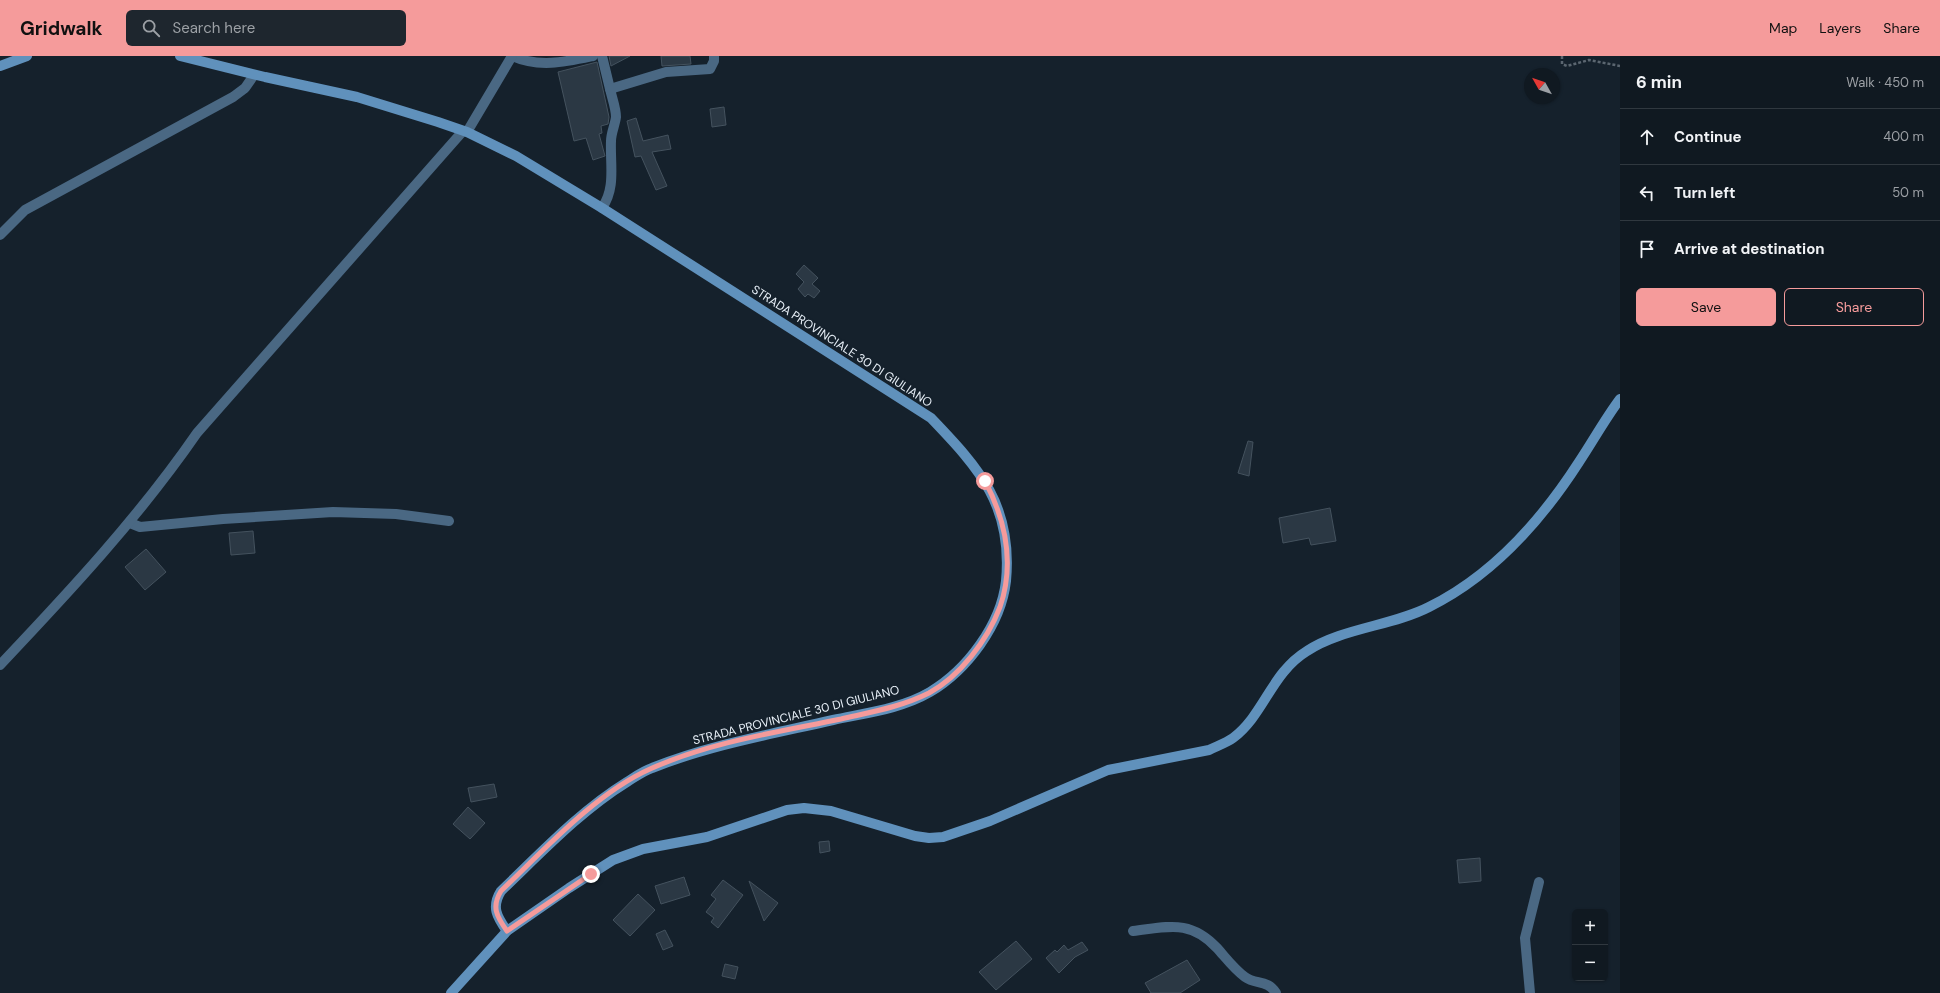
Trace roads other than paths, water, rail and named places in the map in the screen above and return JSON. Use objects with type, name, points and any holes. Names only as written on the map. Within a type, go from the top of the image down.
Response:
[{"type":"street","points":[[6,62],[27,56]]},
{"type":"street","name":"STRADA PROVINCIALE 30 DI GIULIANO","points":[[180,56],[254,75],[356,97],[465,132],[516,156],[602,208],[931,418],[965,453],[985,481],[997,504],[1005,530],[1008,560],[1004,594],[996,619],[961,670],[930,692],[896,707],[697,752],[649,769],[612,791],[583,814],[501,891],[495,904],[496,916],[507,931]]},
{"type":"street","points":[[0,665],[130,523],[172,469],[197,433],[465,132],[512,56],[535,63],[562,63],[593,56]]},
{"type":"street","points":[[602,56],[616,115],[611,140],[612,175],[607,201],[602,208]]},
{"type":"street","points":[[610,89],[662,73],[710,69],[714,61],[714,56]]},
{"type":"street","points":[[0,235],[25,210],[233,97],[245,88],[254,75]]},
{"type":"street","points":[[451,993],[507,931],[569,888],[613,860],[643,849],[707,838],[786,810],[818,808],[915,836],[929,838],[943,837],[990,821],[1108,770],[1209,750],[1233,738],[1259,708],[1282,672],[1307,651],[1333,639],[1427,608],[1462,589],[1497,561],[1530,528],[1552,500],[1578,464],[1620,399]]},
{"type":"street","points":[[130,523],[140,527],[222,519],[333,512],[396,514],[449,521]]},
{"type":"street","points":[[1530,993],[1525,938],[1539,882]]},
{"type":"street","points":[[1133,931],[1180,926],[1192,929],[1207,937],[1246,978],[1264,982],[1272,987],[1276,993]]}]
